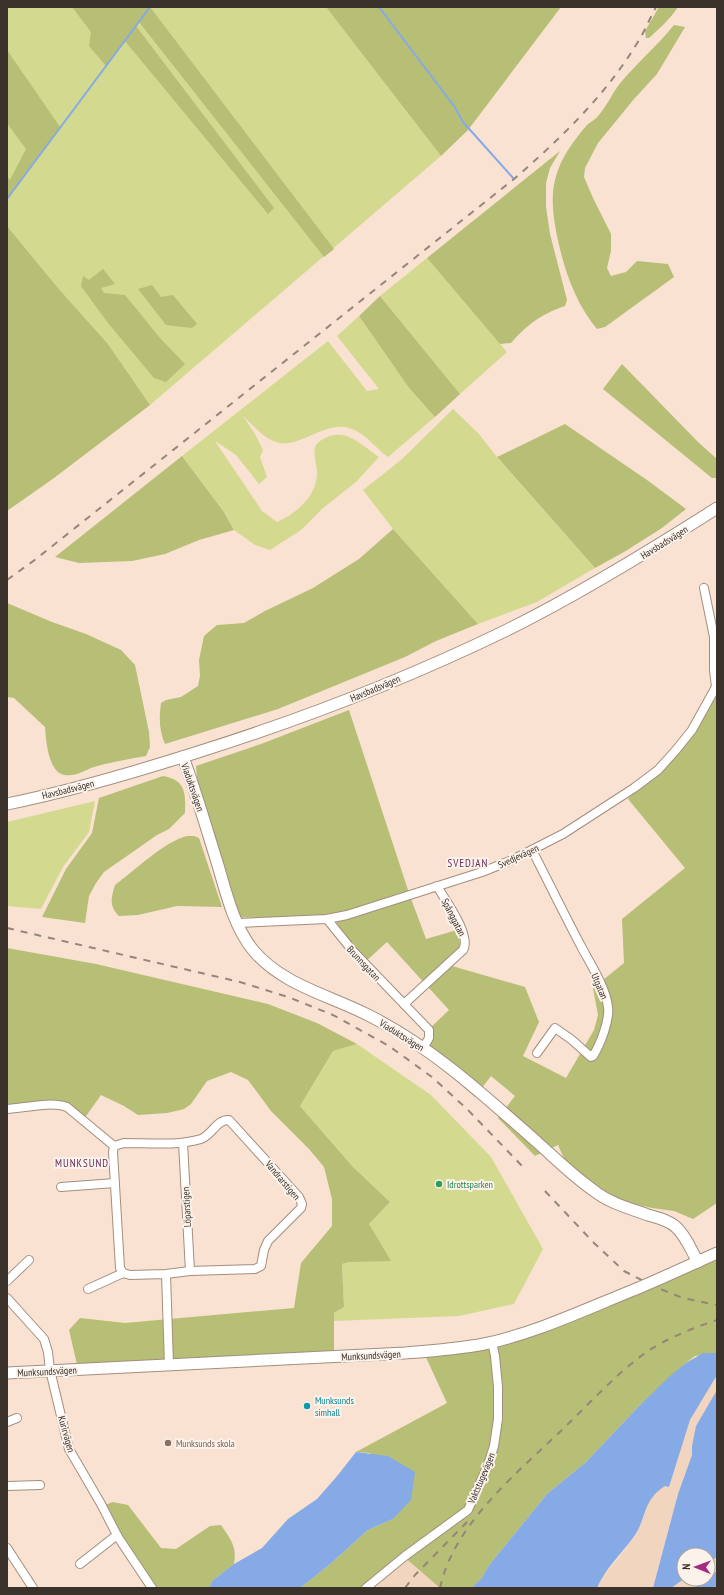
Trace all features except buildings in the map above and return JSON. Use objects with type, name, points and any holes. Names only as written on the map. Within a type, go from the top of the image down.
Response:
[{"type":"street","name":"Havsbadsvägen","points":[[7,804],[105,780],[183,757],[313,713],[361,694],[462,651],[506,630],[605,578],[717,508]]},
{"type":"street","name":"Svedjevägen","points":[[238,923],[327,919],[347,915],[482,872],[512,860],[569,830],[634,788],[658,770],[676,750],[692,730],[717,686],[714,670],[714,637],[704,588]]},
{"type":"street","name":"Viaduktsvägen","points":[[183,757],[195,791],[228,900],[241,933],[253,950],[267,964],[284,977],[303,987],[368,1015],[407,1037],[423,1048],[470,1083],[592,1190],[621,1206],[671,1223],[680,1231],[698,1262]]},
{"type":"street","name":"Utgatan","points":[[532,850],[598,978],[607,998],[608,1008],[606,1025],[593,1056],[591,1057],[572,1040],[555,1028],[537,1053]]},
{"type":"street","name":"Spånggatan","points":[[404,1004],[465,946],[466,940],[461,928],[437,886]]},
{"type":"street","name":"Brunnsgatan","points":[[327,919],[352,950],[429,1030],[429,1038],[423,1048]]},
{"type":"street","points":[[7,1110],[54,1105],[63,1106],[78,1116],[114,1146],[113,1152],[120,1268],[123,1273]]},
{"type":"street","name":"Vandrarstigen","points":[[88,1289],[123,1273],[130,1275],[166,1274],[190,1271],[255,1269],[261,1266],[264,1250],[268,1241],[298,1211],[302,1204],[299,1197],[229,1120],[225,1120],[220,1123],[204,1138],[183,1142],[124,1143],[114,1146]]},
{"type":"street","name":"Löparstigen","points":[[183,1142],[190,1271]]},
{"type":"street","points":[[60,1187],[115,1183]]},
{"type":"street","name":"Munksundsvägen","points":[[7,1373],[447,1350],[492,1342],[550,1324],[636,1289],[717,1253]]},
{"type":"street","points":[[7,1281],[29,1260]]},
{"type":"street","points":[[166,1274],[169,1365]]},
{"type":"street","name":"Kurirvägen","points":[[7,1298],[41,1333],[48,1352],[50,1370],[69,1449],[118,1535],[152,1588]]},
{"type":"street","name":"Vaktstugevägen","points":[[366,1588],[404,1556],[468,1510],[488,1465],[494,1446],[498,1419],[498,1387],[492,1342]]},
{"type":"street","points":[[7,1422],[16,1418]]},
{"type":"street","points":[[7,1486],[40,1485]]},
{"type":"street","points":[[80,1564],[118,1535]]},
{"type":"street","points":[[7,1548],[33,1588]]},
{"type":"shaded area","points":[[717,1375],[717,1390],[711,1400],[692,1446],[692,1455],[678,1494],[653,1588],[597,1588],[600,1579],[617,1560],[636,1534],[649,1501],[656,1492],[665,1486],[669,1487],[690,1420]]},
{"type":"shaded area","points":[[717,1557],[716,1572],[716,1558]]},
{"type":"shaded area","points":[[405,1558],[440,1588],[376,1588]]},
{"type":"shaded area","points":[[676,1585],[676,1587],[694,1587],[693,1588],[671,1588]]},
{"type":"green space","points":[[7,7],[326,7],[441,156],[150,405],[108,344],[58,288],[7,226]]},
{"type":"green space","points":[[72,7],[95,7],[96,9],[98,7],[150,7],[334,249],[324,257],[139,22],[136,26],[274,208],[268,214],[125,41],[106,66],[89,46],[91,32]]},
{"type":"green space","points":[[326,7],[561,7],[468,130],[441,156]]},
{"type":"green space","points":[[659,7],[678,7],[672,16],[649,38],[646,38],[645,31]]},
{"type":"green space","points":[[674,25],[685,27],[657,74],[634,99],[598,143],[585,168],[584,177],[611,234],[611,251],[607,268],[611,276],[626,272],[637,261],[668,264],[674,277],[605,327],[597,329],[584,311],[574,291],[563,260],[553,213],[554,183],[558,169],[574,141],[587,125],[602,112],[622,81]]},
{"type":"green space","points":[[7,50],[60,127],[7,199],[7,176],[10,180],[26,149],[7,123]]},
{"type":"green space","points":[[560,151],[550,168],[546,183],[546,207],[550,234],[567,300],[565,306],[542,316],[511,343],[500,344],[427,258]]},
{"type":"green space","points":[[7,226],[58,288],[108,344],[150,405],[54,478],[7,511]]},
{"type":"green space","points":[[427,258],[507,352],[460,394],[380,296]]},
{"type":"green space","points":[[103,269],[115,284],[101,288],[104,293],[125,295],[160,338],[185,364],[166,382],[154,378],[108,323],[81,286],[83,276],[89,280]]},
{"type":"green space","points":[[152,285],[161,297],[173,295],[197,324],[192,328],[166,325],[138,289]]},
{"type":"green space","points":[[380,296],[460,394],[435,417],[409,388],[359,316]]},
{"type":"green space","points":[[359,316],[409,388],[435,417],[388,457],[366,437],[349,428],[331,428],[293,442],[284,443],[276,442],[266,437],[243,416],[255,434],[263,450],[260,457],[267,477],[259,484],[236,455],[215,441],[262,511],[277,522],[284,519],[303,504],[313,491],[317,476],[315,448],[318,443],[325,438],[333,435],[347,436],[354,439],[379,457],[357,481],[322,509],[301,530],[270,550],[255,545],[234,530],[225,513],[182,456],[328,341],[367,391],[379,389],[337,336]]},
{"type":"green space","points":[[622,364],[698,442],[717,459],[717,478],[712,478],[603,389]]},
{"type":"green space","points":[[453,409],[479,434],[500,461],[595,568],[537,602],[478,624],[393,529],[363,490],[401,460]]},
{"type":"green space","points":[[565,424],[647,480],[686,509],[662,528],[595,568],[497,457]]},
{"type":"green space","points":[[182,456],[224,512],[234,530],[199,540],[165,554],[132,561],[79,563],[55,557]]},
{"type":"green space","points":[[393,529],[478,624],[436,641],[405,657],[278,709],[165,744],[160,724],[161,703],[166,700],[181,697],[198,686],[200,676],[199,660],[204,636],[217,625],[244,623],[265,611],[313,588],[359,559]]},
{"type":"green space","points":[[7,603],[52,622],[86,634],[121,650],[135,665],[149,732],[150,747],[146,756],[100,765],[72,775],[59,773],[51,762],[46,740],[45,727],[14,698],[7,697]]},
{"type":"green space","points":[[717,693],[717,1203],[693,1219],[674,1211],[652,1208],[617,1200],[568,1167],[558,1145],[535,1156],[498,1118],[515,1096],[491,1076],[475,1097],[424,1053],[426,1032],[449,1010],[387,942],[364,963],[340,932],[334,914],[290,919],[230,917],[199,800],[196,766],[261,744],[349,710],[410,896],[426,939],[457,930],[460,943],[459,959],[452,966],[525,987],[539,1022],[523,1056],[566,1078],[594,1030],[598,1015],[593,988],[624,963],[622,919],[685,868],[628,799],[703,717]]},
{"type":"green space","points":[[163,776],[176,781],[183,788],[185,813],[169,829],[157,835],[104,872],[89,896],[85,923],[42,917],[66,869],[92,833],[99,798]]},
{"type":"green space","points":[[95,801],[89,832],[63,867],[41,909],[7,906],[7,822]]},
{"type":"green space","points":[[187,836],[199,838],[222,907],[177,906],[138,915],[119,916],[112,905],[115,885],[160,850],[178,839]]},
{"type":"green space","points":[[7,948],[96,964],[268,1004],[317,1023],[357,1044],[333,1051],[300,1106],[353,1167],[390,1202],[369,1224],[391,1261],[349,1262],[342,1264],[344,1307],[334,1313],[334,1352],[79,1373],[69,1330],[80,1318],[125,1323],[294,1308],[301,1263],[332,1226],[332,1199],[324,1167],[309,1149],[271,1111],[248,1080],[231,1072],[207,1081],[191,1104],[184,1109],[167,1113],[138,1115],[124,1106],[101,1095],[84,1119],[65,1110],[56,1108],[37,1106],[7,1107]]},
{"type":"green space","name":"Idrottsparken","points":[[357,1044],[431,1095],[491,1157],[543,1249],[514,1304],[459,1316],[334,1321],[334,1313],[344,1307],[342,1264],[349,1262],[369,1224],[390,1202],[353,1167],[300,1106],[333,1051]]},
{"type":"green space","points":[[717,1252],[717,1353],[695,1356],[640,1405],[586,1462],[547,1494],[490,1564],[481,1579],[471,1588],[440,1588],[403,1556],[365,1588],[300,1588],[329,1565],[368,1530],[393,1519],[370,1453],[356,1452],[447,1403],[424,1353],[494,1345]]},
{"type":"green space","points":[[113,1502],[128,1505],[161,1548],[176,1549],[210,1526],[221,1525],[234,1548],[234,1564],[212,1581],[209,1588],[149,1588],[102,1506]]},
{"type":"water","points":[[703,1353],[717,1353],[717,1375],[690,1420],[669,1487],[665,1486],[653,1497],[635,1535],[609,1568],[597,1588],[471,1588],[481,1579],[490,1564],[547,1494],[586,1462],[670,1376],[686,1363]]},
{"type":"water","points":[[717,1390],[717,1557],[716,1558],[716,1547],[676,1547],[676,1585],[671,1588],[653,1588],[678,1494],[692,1455],[692,1446],[696,1426]]},
{"type":"water","points":[[356,1452],[388,1456],[415,1472],[411,1500],[393,1519],[368,1530],[329,1565],[300,1588],[209,1588],[212,1581],[234,1564],[262,1548],[288,1519],[317,1499]]},
{"type":"water","points":[[717,1571],[717,1588],[693,1588],[716,1587]]},
{"type":"waterway","points":[[7,199],[150,7]]},
{"type":"waterway","points":[[379,7],[454,106],[463,122],[514,179]]},
{"type":"railway","points":[[7,580],[36,559],[531,164],[564,133],[610,82],[639,40],[656,7]]},
{"type":"railway","points":[[7,928],[240,982],[288,997],[333,1015],[389,1046],[432,1077],[467,1109],[524,1168]]},
{"type":"railway","points":[[545,1191],[594,1243],[624,1271],[655,1287],[683,1298],[717,1305]]},
{"type":"railway","points":[[440,1588],[448,1564],[459,1541],[474,1519],[510,1479],[606,1386],[637,1359],[656,1346],[673,1337],[717,1320]]},
{"type":"railway","points":[[405,1588],[415,1575],[467,1522]]},
{"type":"place","name":"Idrottsparken","points":[[439,1184]]},
{"type":"place","name":"Munksunds simhall","points":[[307,1406]]},
{"type":"place","name":"Munksunds skola","points":[[168,1443]]},
{"type":"district","name":"SVEDJAN","points":[[468,863]]},
{"type":"district","name":"MUNKSUND","points":[[82,1163]]}]
